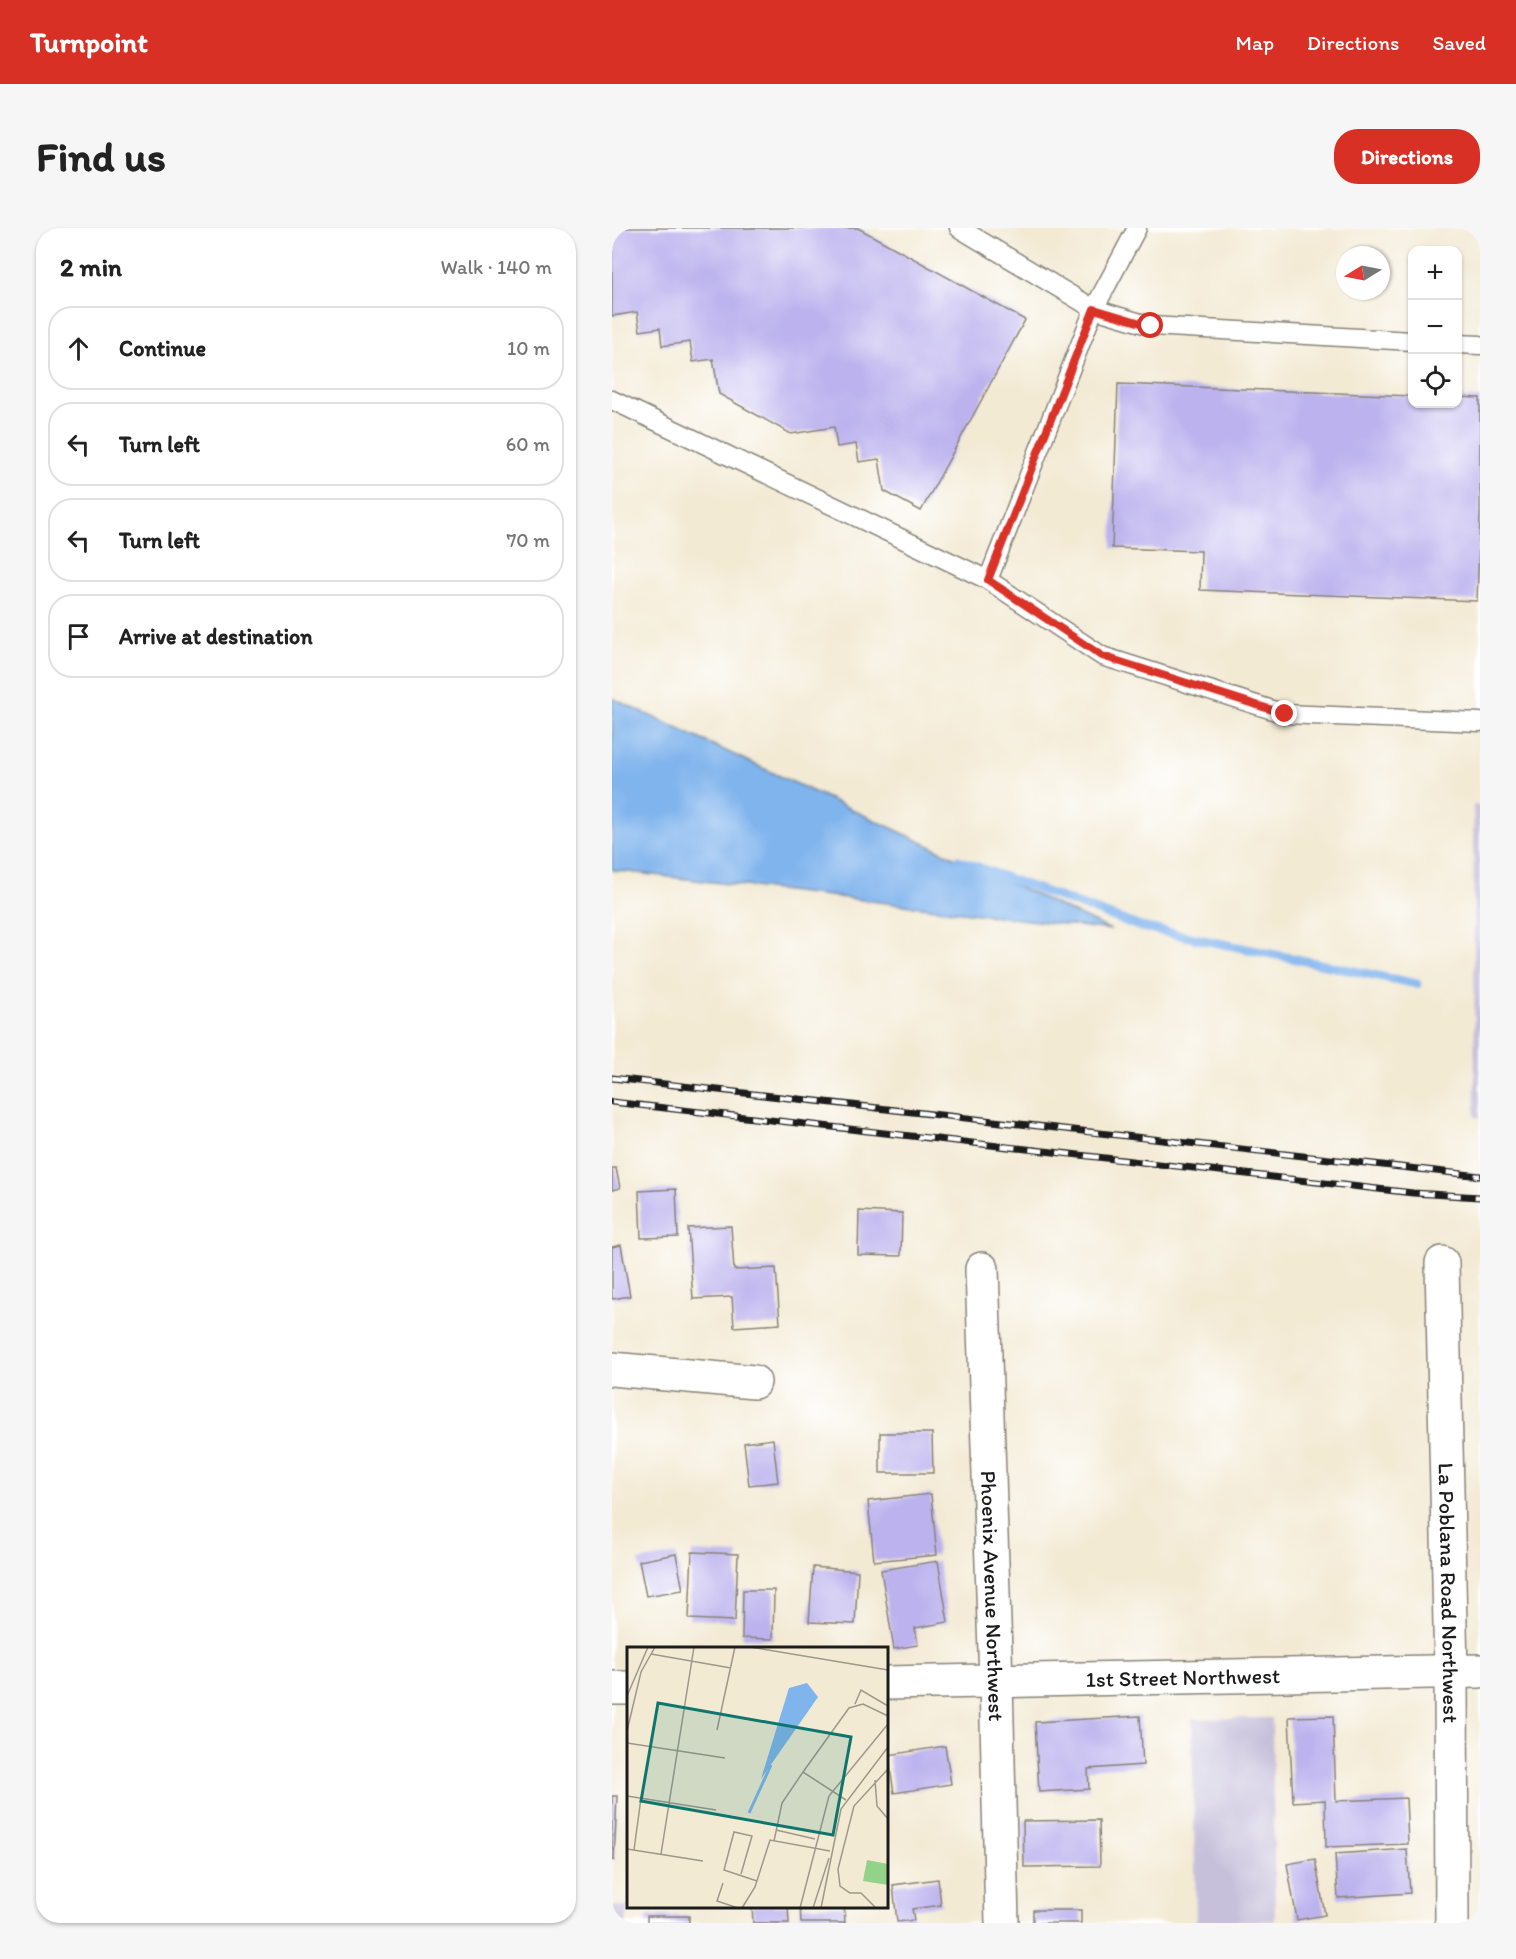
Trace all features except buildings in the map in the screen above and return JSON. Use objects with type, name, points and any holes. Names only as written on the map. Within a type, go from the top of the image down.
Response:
[{"type":"street","name":"La Poblana Road Northwest","points":[[1442,1263],[1466,1671],[1452,1923]]},
{"type":"street","name":"Phoenix Avenue Northwest","points":[[982,1269],[1002,1923]]},
{"type":"street","points":[[612,1369],[754,1382]]},
{"type":"street","name":"1st Street Northwest","points":[[888,1683],[1466,1671]]},
{"type":"lane","points":[[958,228],[1094,309],[1151,326],[1408,341]]},
{"type":"lane","points":[[988,580],[1094,309],[1137,228]]},
{"type":"lane","points":[[1462,344],[1480,345]]},
{"type":"lane","points":[[612,400],[988,580],[1102,656],[1285,714],[1480,722]]},
{"type":"shaded area","points":[[1473,805],[1480,806],[1480,1118],[1475,1117]]},
{"type":"shaded area","points":[[1272,1718],[1275,1921],[1196,1922],[1192,1719]]},
{"type":"shaded area","points":[[612,1906],[627,1906],[626,1923],[612,1923]]},
{"type":"water","points":[[612,698],[1111,930],[612,870]]},
{"type":"waterway","points":[[958,860],[1141,927],[1417,984]]},
{"type":"railway","points":[[612,1078],[1480,1176]]},
{"type":"railway","points":[[612,1102],[1413,1193],[1480,1197]]},
{"type":"route","points":[[1151,326],[1094,309],[988,580],[1102,656],[1285,714]]}]
